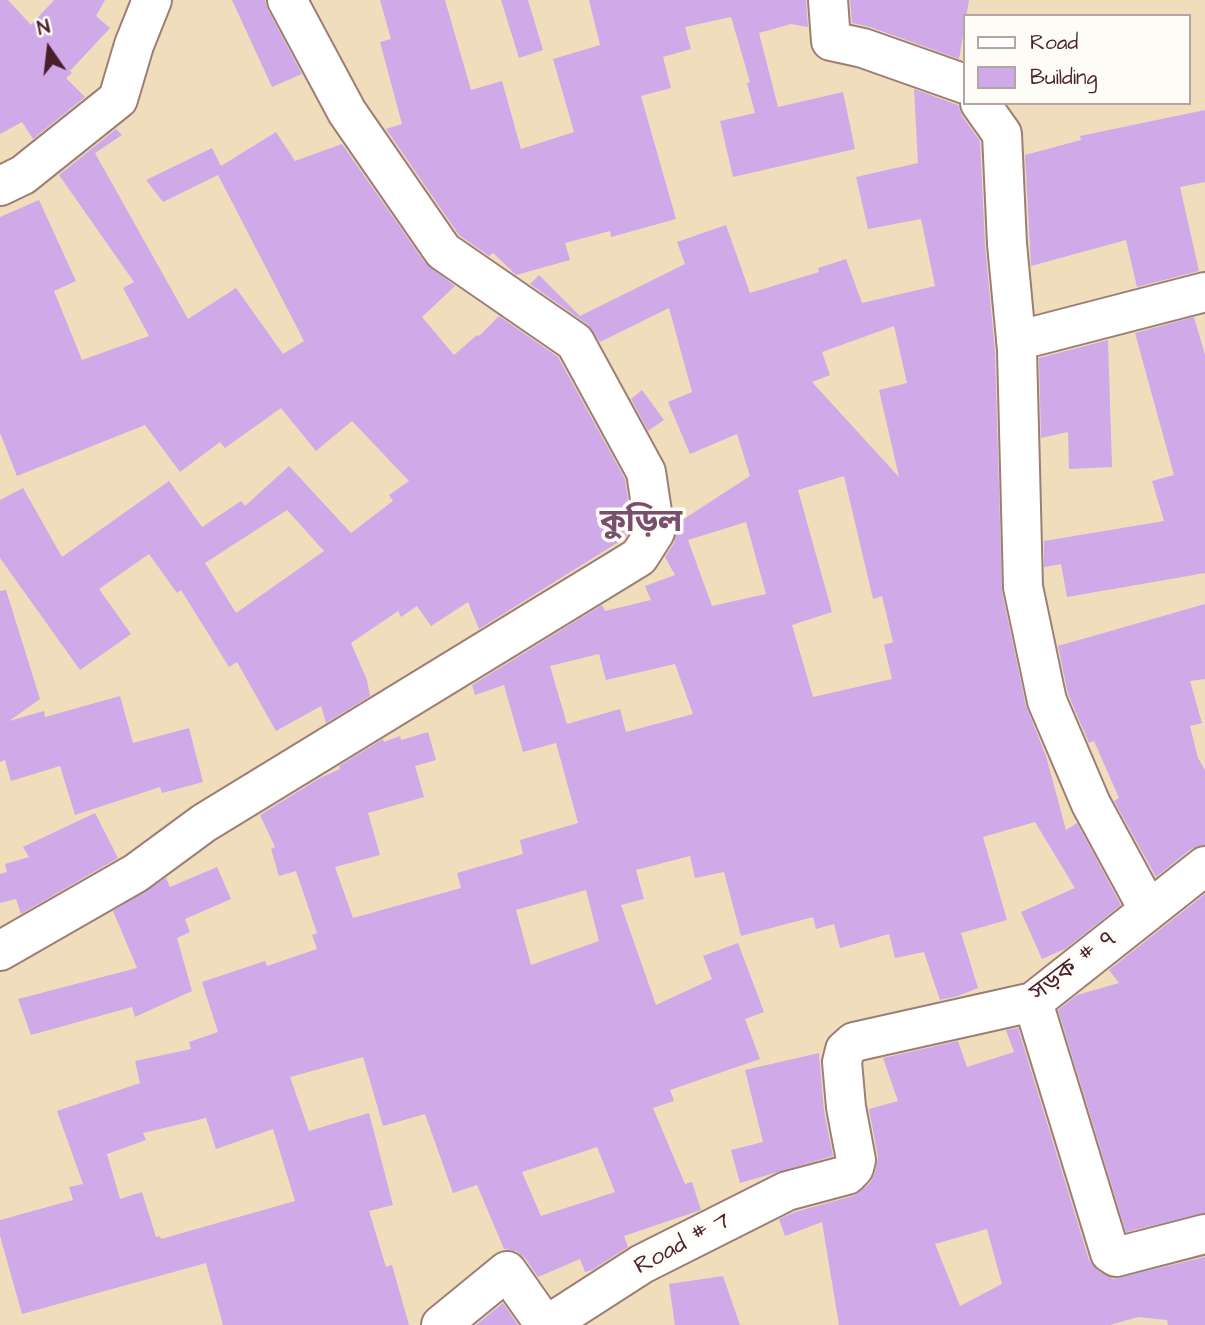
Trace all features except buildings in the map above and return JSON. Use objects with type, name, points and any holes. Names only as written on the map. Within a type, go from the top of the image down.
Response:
[{"type":"street","points":[[0,186],[23,175],[118,99],[134,45],[152,0]]},
{"type":"street","points":[[0,951],[136,873],[204,823],[639,557],[655,532],[646,472],[575,342],[443,251],[347,112],[287,0]]},
{"type":"street","points":[[828,0],[831,41],[863,48],[964,84]]},
{"type":"street","points":[[982,105],[1002,134],[1007,244],[1016,341],[1023,587],[1047,701],[1091,804],[1148,909]]},
{"type":"street","points":[[1016,341],[1205,292]]},
{"type":"street","name":"সড়ক # ৭","points":[[845,1050],[854,1042],[1033,1002],[1205,866]]},
{"type":"street","points":[[1033,1002],[1110,1253],[1116,1257],[1205,1234]]},
{"type":"street","name":"Road # 7","points":[[441,1325],[508,1271],[540,1318],[547,1322],[555,1320],[642,1264],[787,1191],[847,1175],[854,1168],[856,1160],[846,1107],[842,1062],[845,1050]]},
{"type":"district","name":"কুড়িল","points":[[641,524]]}]
